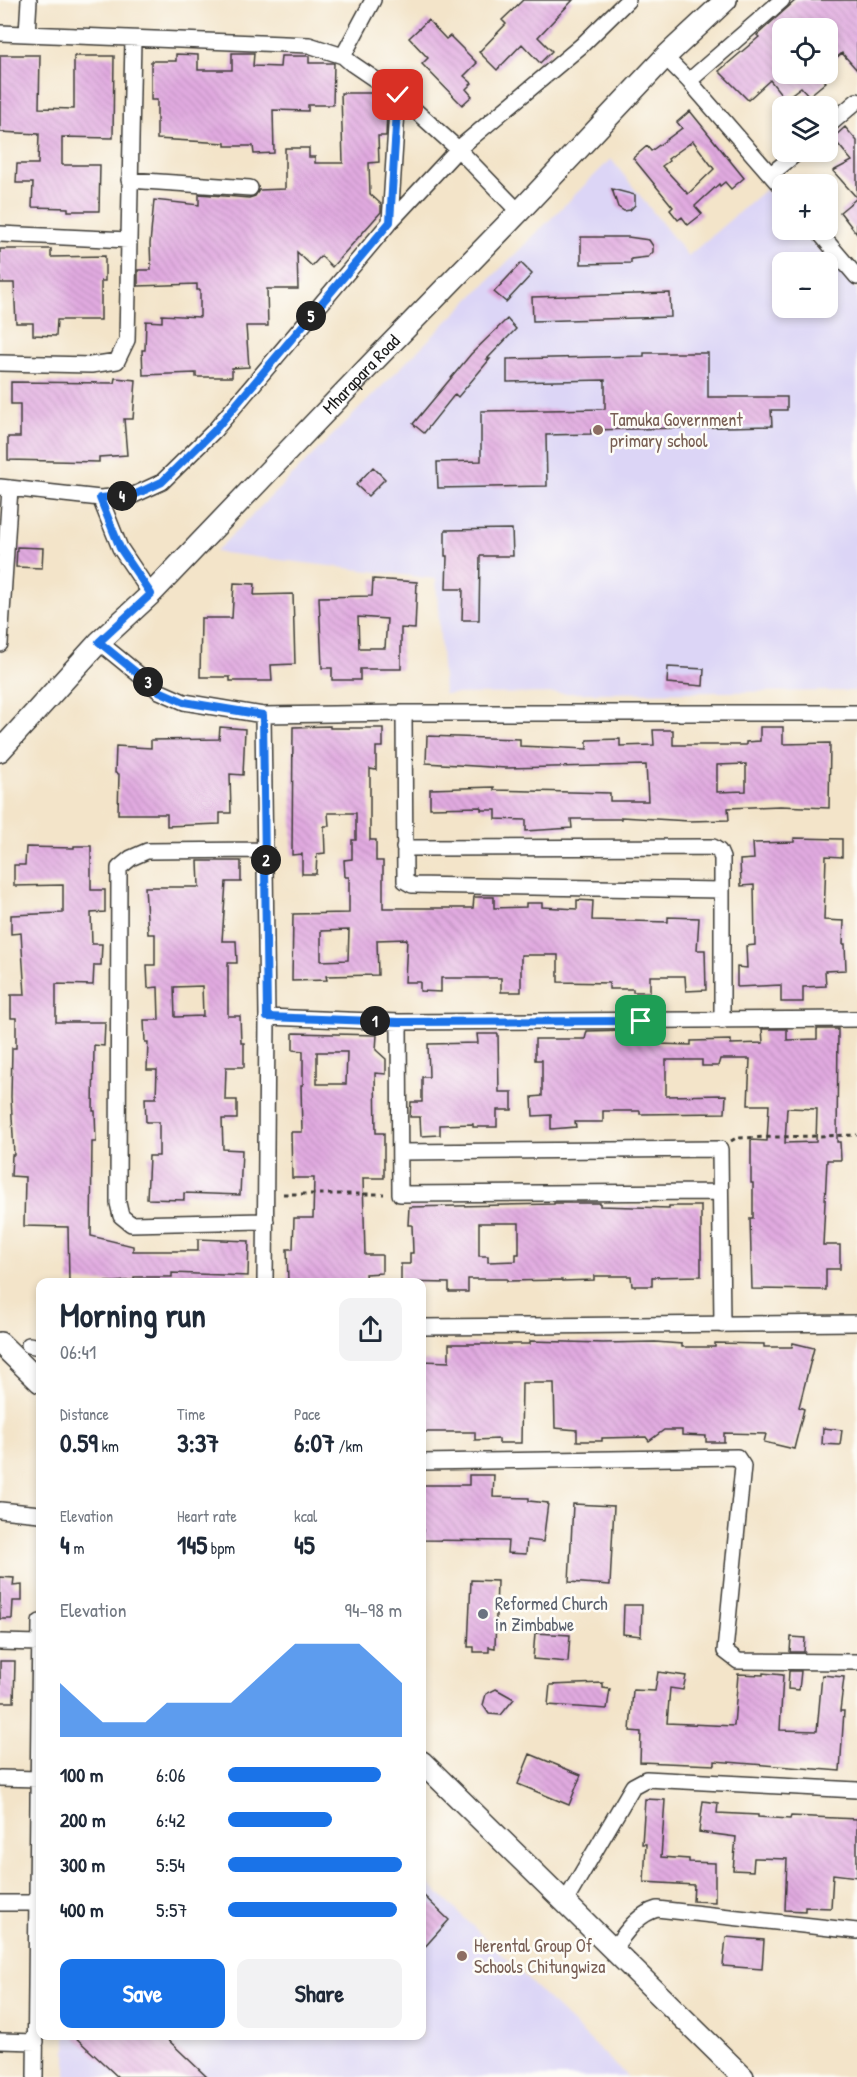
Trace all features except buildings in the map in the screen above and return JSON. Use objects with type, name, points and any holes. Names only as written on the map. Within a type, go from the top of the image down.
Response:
[{"type":"main road","name":"Mharapara Road","points":[[0,751],[99,642],[151,594],[665,57],[726,0]]},
{"type":"main road","points":[[0,1342],[36,1378]]},
{"type":"main road","points":[[426,1765],[743,2077]]},
{"type":"street","points":[[27,34],[29,0]]},
{"type":"street","points":[[343,56],[373,0]]},
{"type":"street","points":[[0,644],[5,488],[100,498],[134,495],[162,482],[214,431],[390,222],[458,149],[581,46],[628,0]]},
{"type":"street","points":[[689,81],[782,0]]},
{"type":"street","points":[[0,33],[309,45],[343,56],[398,95],[458,149],[519,212]]},
{"type":"street","points":[[0,363],[91,365],[117,361],[127,340],[133,39]]},
{"type":"street","points":[[665,57],[771,174],[786,162]]},
{"type":"street","points":[[390,222],[398,95]]},
{"type":"street","points":[[838,117],[857,101]]},
{"type":"street","points":[[129,180],[250,188]]},
{"type":"street","points":[[0,234],[128,240]]},
{"type":"street","points":[[826,240],[857,277]]},
{"type":"street","points":[[100,498],[120,548],[151,594]]},
{"type":"street","points":[[99,642],[159,691],[184,702],[263,715],[857,713]]},
{"type":"street","points":[[404,713],[405,881],[412,885],[722,890]]},
{"type":"street","points":[[263,715],[267,1017],[265,1278]]},
{"type":"street","points":[[404,848],[713,847],[719,851],[722,858],[722,1021]]},
{"type":"street","points":[[266,850],[147,851],[131,858],[119,868],[118,1203],[121,1216],[131,1224],[266,1221]]},
{"type":"street","points":[[267,1017],[399,1022],[857,1019]]},
{"type":"street","points":[[399,1022],[400,1194],[720,1192]]},
{"type":"street","points":[[400,1152],[720,1149],[722,1325]]},
{"type":"street","points":[[426,1327],[857,1323]]},
{"type":"street","points":[[426,1462],[737,1457],[743,1466],[725,1651],[738,1661],[857,1662]]},
{"type":"street","points":[[0,1510],[36,1514]]},
{"type":"street","points":[[0,1642],[36,1642]]},
{"type":"street","points":[[0,1778],[36,1779]]},
{"type":"street","points":[[565,1902],[633,1786],[646,1779],[857,1790]]},
{"type":"street","points":[[0,1903],[36,1903]]},
{"type":"street","points":[[613,1949],[635,1921],[646,1912],[657,1909],[857,1931]]},
{"type":"street","points":[[0,2041],[36,2042],[35,2077]]},
{"type":"path","points":[[720,1149],[736,1138],[857,1135]]},
{"type":"path","points":[[266,1194],[400,1194]]},
{"type":"shaded area","name":"Tamuka Government primary school","points":[[611,159],[688,256],[766,189],[772,196],[772,240],[811,240],[822,252],[772,252],[772,318],[838,318],[838,269],[857,290],[857,691],[444,694],[436,579],[215,552]]},
{"type":"shaded area","name":"Herental Group Of Schools Chitungwiza","points":[[426,1881],[628,2077],[66,2077],[66,2040],[426,2040]]},
{"type":"place","name":"Tamuka Government primary school","points":[[598,430]]},
{"type":"place","name":"Reformed Church in Zimbabwe","points":[[483,1614]]},
{"type":"place","name":"Herental Group Of Schools Chitungwiza","points":[[462,1956]]},
{"type":"route","points":[[398,95],[390,222],[214,431],[162,482],[134,495],[100,498],[120,548],[151,594],[99,642],[159,691],[184,702],[263,715],[267,1017],[399,1022],[641,1021]]}]
